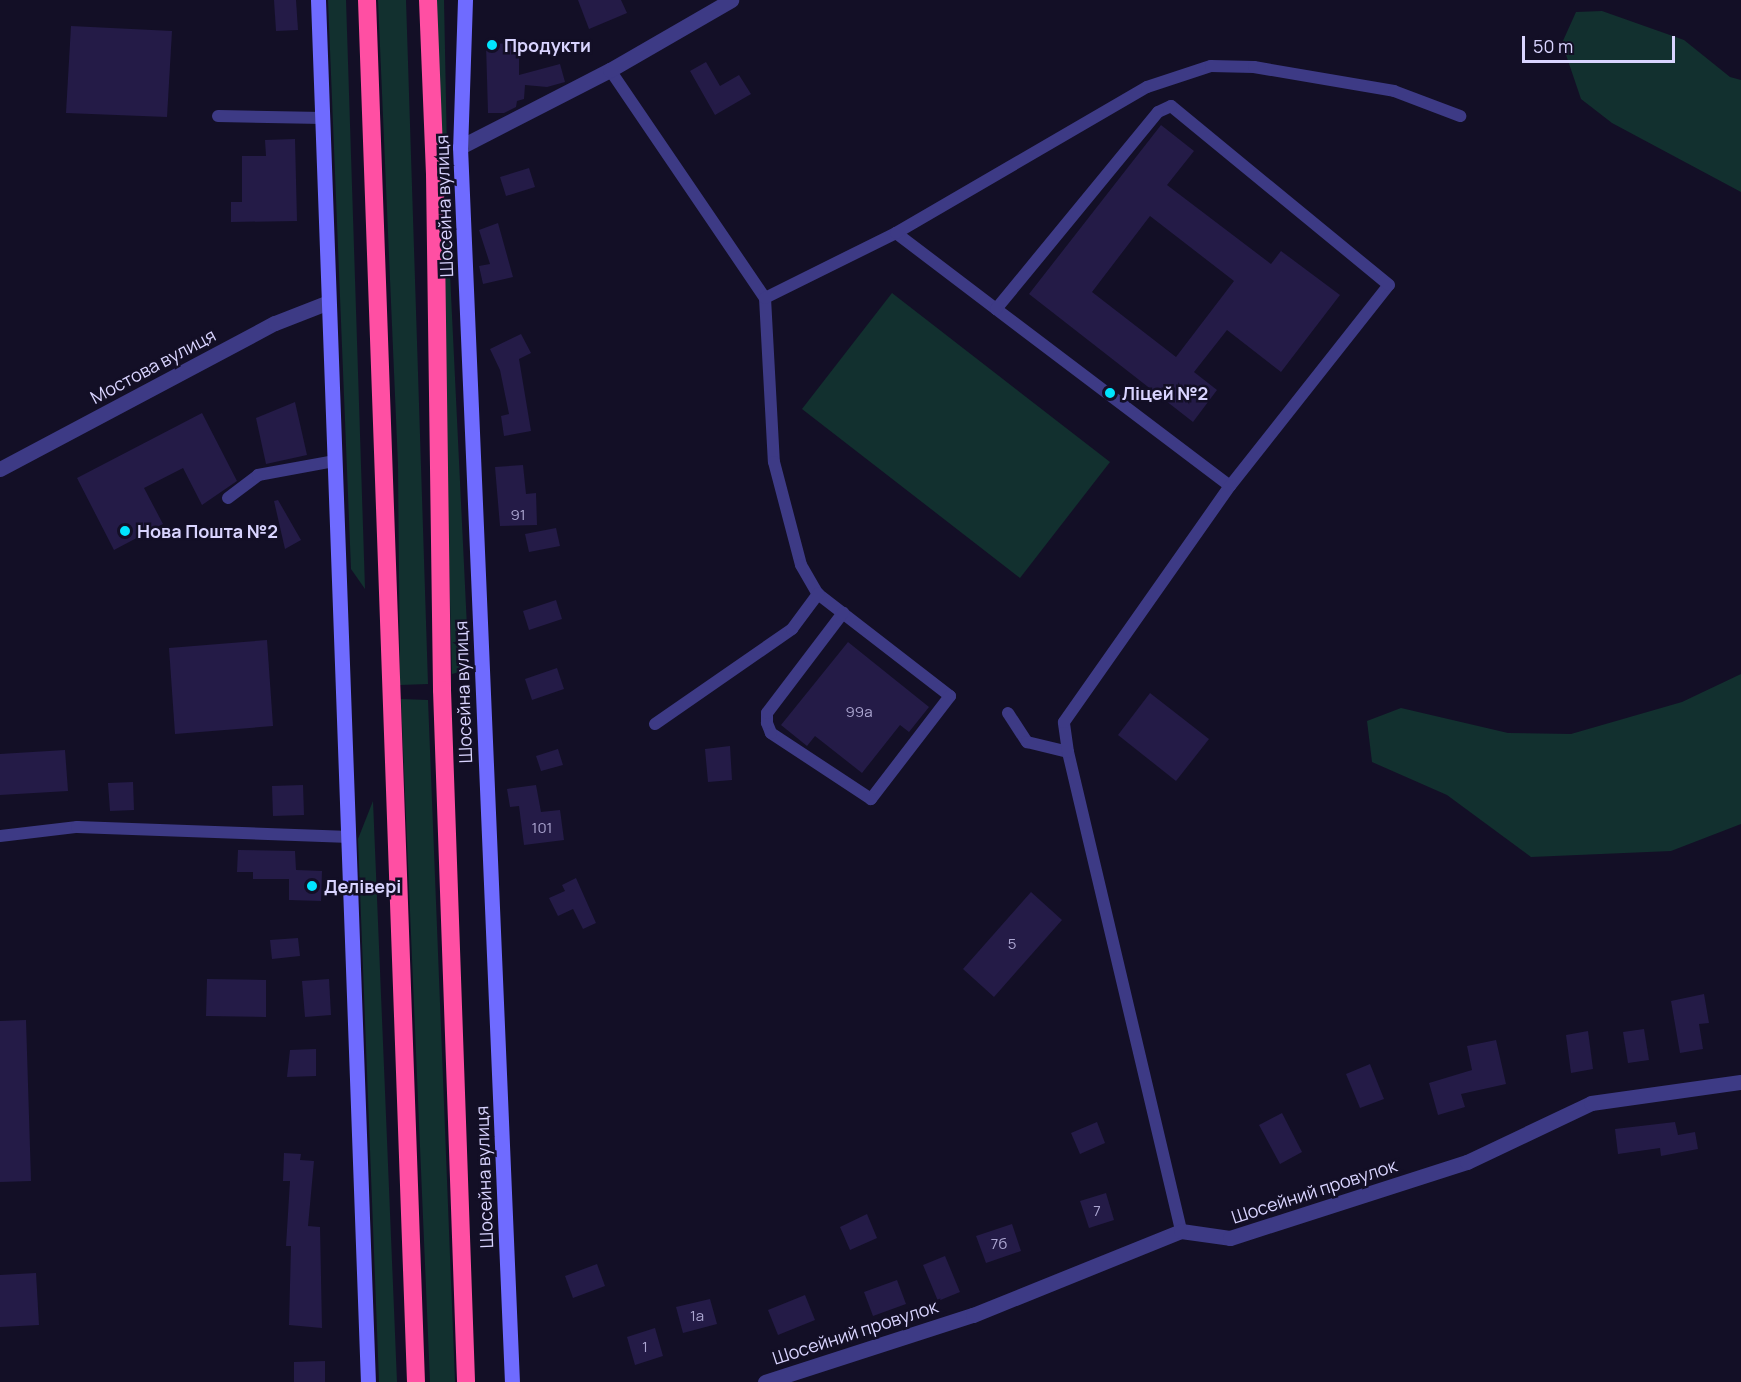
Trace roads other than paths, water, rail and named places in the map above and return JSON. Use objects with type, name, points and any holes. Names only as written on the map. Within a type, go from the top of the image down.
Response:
[{"type":"highway","points":[[367,0],[416,1382]]},
{"type":"highway","points":[[428,0],[435,174],[442,690],[466,1382]]},
{"type":"street","points":[[318,0],[323,117],[326,303],[350,837],[368,1382]]},
{"type":"street","name":"Шосейна вулиця","points":[[465,0],[460,147],[512,1382]]},
{"type":"street","points":[[460,147],[610,70],[731,0]]},
{"type":"street","name":"Мостова вулиця","points":[[0,469],[275,323],[326,303]]},
{"type":"street","name":"Шосейний провулок","points":[[765,1382],[973,1314],[1181,1231],[1230,1238],[1467,1162],[1591,1103],[1741,1082]]},
{"type":"lane","points":[[765,298],[896,233],[1147,87],[1211,66],[1254,67],[1394,91],[1460,116]]},
{"type":"lane","points":[[610,70],[765,298],[774,462],[801,565],[818,594],[843,613],[950,696],[871,799],[771,733],[766,723],[767,713],[843,613]]},
{"type":"lane","points":[[996,309],[1158,112],[1171,106],[1389,285],[1230,486],[1064,722],[1068,752],[1181,1231]]},
{"type":"lane","points":[[218,116],[323,117]]},
{"type":"lane","points":[[896,233],[1230,486]]},
{"type":"lane","points":[[228,498],[258,475],[334,462]]},
{"type":"lane","points":[[655,724],[792,629],[818,594]]},
{"type":"lane","points":[[1008,713],[1027,742],[1068,752]]},
{"type":"lane","points":[[0,836],[77,826],[350,837]]},
{"type":"place","name":"Продукти","points":[[492,45]]},
{"type":"place","name":"Ліцей №2","points":[[1110,393]]},
{"type":"place","name":"Нова Пошта №2","points":[[125,531]]},
{"type":"place","name":"Делівері","points":[[312,886]]}]
